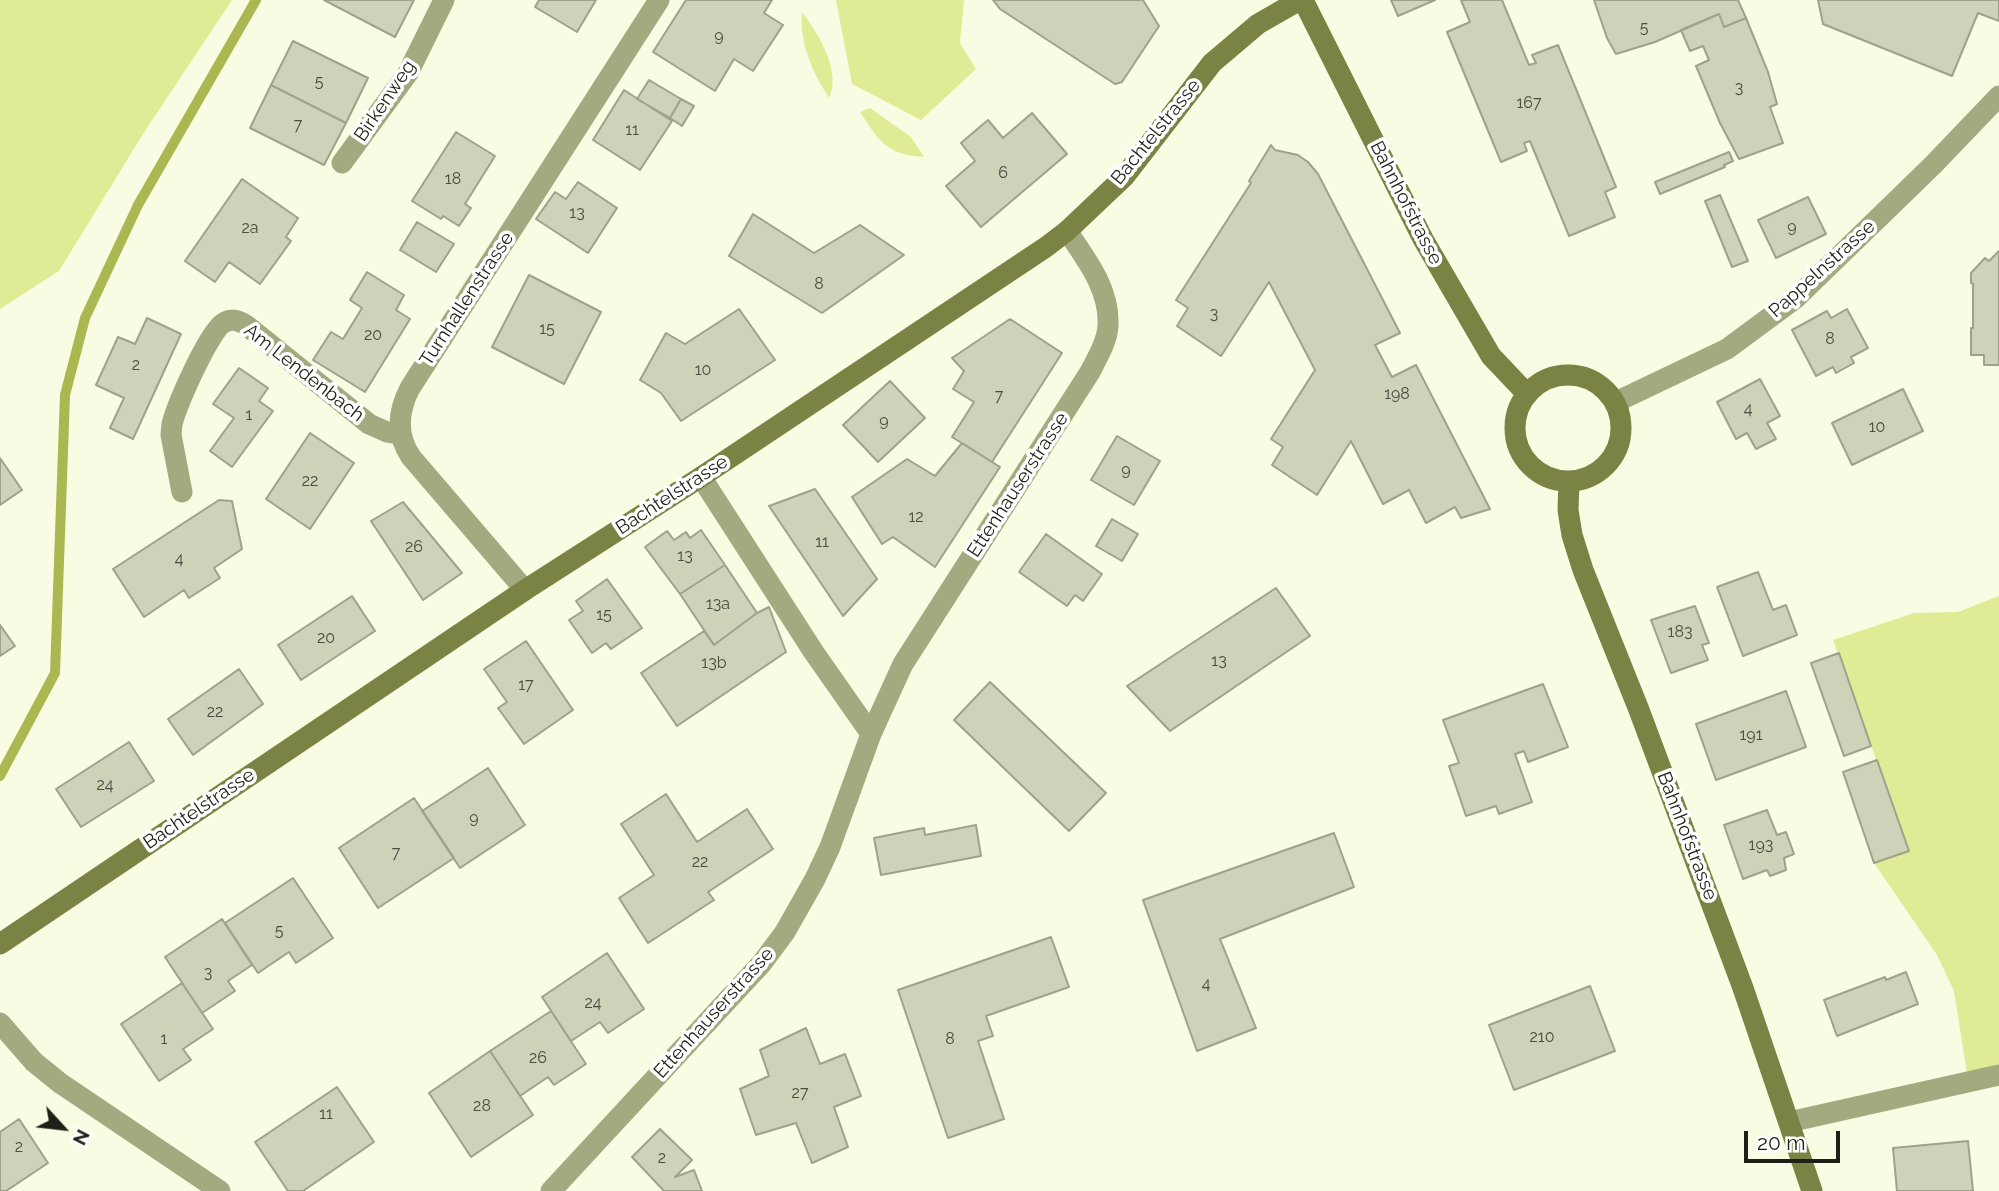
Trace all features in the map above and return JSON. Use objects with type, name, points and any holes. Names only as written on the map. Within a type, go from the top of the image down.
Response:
[{"type":"street","name":"Birkenweg","points":[[342,163],[408,74],[444,0]]},
{"type":"street","name":"Turnhallenstrasse","points":[[401,434],[401,413],[410,388],[659,0]]},
{"type":"street","name":"Bachtelstrasse","points":[[0,944],[525,590],[701,477],[1068,231],[1124,177],[1212,63],[1258,24],[1302,0]]},
{"type":"street","name":"Bahnhofstrasse","points":[[1302,0],[1436,262],[1491,356],[1527,394]]},
{"type":"street","name":"Pappelnstrasse","points":[[1616,402],[1727,349],[1796,298],[1933,165],[1999,96]]},
{"type":"street","name":"Ettenhauserstrasse","points":[[551,1191],[762,962],[785,932],[830,848],[872,734],[903,664],[1090,372],[1108,327],[1102,288],[1068,231]]},
{"type":"street","name":"Am Lendenbach","points":[[182,492],[171,435],[172,424],[211,337],[223,322],[230,320],[246,325],[369,424],[387,432],[401,434]]},
{"type":"street","points":[[1574,374],[1605,388],[1616,402],[1622,419],[1621,438],[1615,455],[1603,469],[1587,478],[1569,482],[1552,479],[1536,471],[1521,451],[1515,426],[1518,409],[1527,394],[1540,382],[1556,376],[1574,374]]},
{"type":"street","points":[[401,434],[411,457],[525,590]]},
{"type":"street","points":[[701,477],[813,650],[872,734]]},
{"type":"street","name":"Bahnhofstrasse","points":[[1569,482],[1568,510],[1583,570],[1639,710],[1743,988],[1812,1191]]},
{"type":"street","points":[[0,1023],[34,1062],[60,1083],[220,1191]]},
{"type":"street","points":[[1789,1122],[1999,1075]]},
{"type":"green space","points":[[0,0],[232,0],[143,134],[59,271],[0,309]]},
{"type":"green space","points":[[836,0],[964,0],[960,43],[976,69],[921,120],[852,84]]},
{"type":"green space","points":[[802,12],[821,41],[830,64],[833,76],[829,98],[808,57]]},
{"type":"green space","points":[[870,108],[911,137],[924,157],[901,153],[885,145],[860,112]]},
{"type":"green space","points":[[1999,596],[1999,1075],[1968,1080],[1954,991],[1937,955],[1874,863],[1909,851],[1833,640],[1914,613],[1958,612]]},
{"type":"building","points":[[324,0],[414,0],[395,37]]},
{"type":"building","points":[[539,0],[596,0],[577,32],[535,7]]},
{"type":"building","points":[[686,0],[772,0],[764,13],[783,25],[753,71],[734,59],[715,91],[653,52]]},
{"type":"building","points":[[993,0],[1143,0],[1159,26],[1122,82],[1115,84],[1000,9]]},
{"type":"building","points":[[1391,0],[1435,0],[1398,16]]},
{"type":"building","points":[[1461,0],[1502,0],[1529,65],[1536,63],[1532,55],[1558,45],[1616,187],[1605,192],[1615,217],[1569,236],[1530,141],[1524,143],[1527,151],[1501,162],[1447,32],[1470,22]]},
{"type":"building","points":[[1594,0],[1738,0],[1746,18],[1724,27],[1719,14],[1655,42],[1616,54],[1607,38]]},
{"type":"building","points":[[1818,0],[1999,0],[1999,21],[1978,13],[1952,76],[1823,24]]},
{"type":"building","points":[[1719,14],[1724,27],[1746,18],[1768,72],[1777,104],[1770,107],[1783,143],[1739,159],[1720,123],[1696,66],[1709,60],[1703,46],[1690,51],[1681,30]]},
{"type":"building","points":[[293,41],[368,78],[346,123],[271,85]]},
{"type":"building","points":[[649,80],[681,99],[670,118],[637,99]]},
{"type":"building","points":[[271,85],[346,123],[324,165],[250,128]]},
{"type":"building","points":[[624,90],[672,121],[640,170],[593,140]]},
{"type":"building","points":[[681,99],[694,106],[682,126],[670,118]]},
{"type":"building","points":[[1032,113],[1067,154],[981,227],[946,186],[975,161],[961,143],[988,120],[1003,138]]},
{"type":"building","points":[[456,132],[495,156],[465,204],[471,208],[459,226],[443,216],[441,219],[412,201]]},
{"type":"building","points":[[1271,145],[1275,150],[1298,155],[1318,174],[1400,333],[1375,345],[1392,377],[1416,365],[1490,509],[1461,518],[1455,507],[1426,523],[1409,490],[1383,504],[1351,441],[1317,495],[1272,465],[1283,447],[1271,439],[1315,370],[1269,282],[1221,356],[1177,326],[1188,308],[1176,300],[1251,183],[1249,181]]},
{"type":"building","points":[[1729,152],[1733,161],[1724,165],[1725,167],[1660,194],[1655,182]]},
{"type":"building","points":[[242,179],[298,218],[286,237],[291,241],[260,284],[229,262],[215,282],[185,261]]},
{"type":"building","points":[[578,182],[617,208],[588,253],[536,219],[555,192],[566,199]]},
{"type":"building","points":[[1720,195],[1748,261],[1732,267],[1705,201]]},
{"type":"building","points":[[1808,197],[1826,234],[1776,258],[1758,220]]},
{"type":"building","points":[[753,214],[814,253],[860,225],[904,255],[822,313],[729,256]]},
{"type":"building","points":[[417,222],[454,244],[436,272],[400,250]]},
{"type":"building","points":[[1999,251],[1999,365],[1984,365],[1984,355],[1971,355],[1971,273],[1985,258],[1989,261]]},
{"type":"building","points":[[367,272],[404,295],[396,310],[410,319],[365,392],[313,360],[331,332],[343,339],[362,308],[350,300]]},
{"type":"building","points":[[529,275],[601,312],[564,384],[492,347]]},
{"type":"building","points":[[739,309],[775,360],[681,421],[661,393],[640,380],[666,333],[685,344]]},
{"type":"building","points":[[1847,309],[1868,348],[1851,357],[1854,363],[1836,373],[1833,367],[1816,376],[1792,330],[1827,311],[1831,318]]},
{"type":"building","points":[[147,318],[181,334],[133,439],[110,428],[124,398],[96,385],[118,337],[135,344]]},
{"type":"building","points":[[1010,319],[1062,353],[992,462],[952,437],[974,402],[953,389],[964,371],[952,358]]},
{"type":"building","points":[[239,368],[268,388],[259,401],[273,411],[232,467],[210,451],[234,418],[213,404]]},
{"type":"building","points":[[1760,379],[1780,416],[1767,423],[1776,439],[1756,449],[1747,433],[1736,439],[1717,402]]},
{"type":"building","points":[[890,381],[925,418],[878,462],[843,425]]},
{"type":"building","points":[[1903,389],[1923,431],[1852,465],[1832,423]]},
{"type":"building","points":[[310,433],[354,463],[310,529],[266,499]]},
{"type":"building","points":[[1117,436],[1160,461],[1134,505],[1091,480]]},
{"type":"building","points":[[962,443],[1000,467],[935,567],[893,537],[882,544],[852,497],[907,459],[935,476]]},
{"type":"building","points":[[0,458],[22,490],[0,505]]},
{"type":"building","points":[[815,489],[877,579],[843,616],[769,506]]},
{"type":"building","points":[[219,500],[232,501],[242,549],[214,568],[220,578],[189,598],[184,590],[144,617],[113,569]]},
{"type":"building","points":[[403,502],[462,573],[423,600],[371,521]]},
{"type":"building","points":[[1112,519],[1138,534],[1122,561],[1096,546]]},
{"type":"building","points":[[701,530],[725,565],[680,594],[645,547],[667,531],[674,540],[686,532],[690,538]]},
{"type":"building","points":[[1046,534],[1102,574],[1083,601],[1075,595],[1067,606],[1019,572]]},
{"type":"building","points":[[725,565],[757,613],[714,645],[680,594]]},
{"type":"building","points":[[1758,572],[1773,610],[1786,605],[1797,635],[1743,656],[1717,587]]},
{"type":"building","points":[[607,579],[642,628],[611,649],[606,643],[592,653],[569,620],[583,611],[576,601]]},
{"type":"building","points":[[1276,588],[1310,636],[1170,731],[1127,686]]},
{"type":"building","points":[[352,596],[375,631],[301,680],[278,645]]},
{"type":"building","points":[[1695,606],[1709,643],[1702,645],[1708,660],[1671,673],[1651,620]]},
{"type":"building","points":[[769,607],[786,652],[677,726],[641,673],[704,631],[714,645]]},
{"type":"building","points":[[0,625],[15,646],[0,656]]},
{"type":"building","points":[[526,641],[573,710],[524,744],[498,708],[507,702],[484,669]]},
{"type":"building","points":[[1839,653],[1871,746],[1844,756],[1811,663]]},
{"type":"building","points":[[239,669],[263,704],[193,755],[168,719]]},
{"type":"building","points":[[990,682],[1106,793],[1069,831],[954,720]]},
{"type":"building","points":[[1543,684],[1568,747],[1528,762],[1524,751],[1515,754],[1532,802],[1499,814],[1496,806],[1466,816],[1449,766],[1459,763],[1443,720]]},
{"type":"building","points":[[1786,691],[1806,747],[1716,780],[1696,724]]},
{"type":"building","points":[[129,742],[154,781],[81,827],[56,789]]},
{"type":"building","points":[[1877,760],[1909,851],[1874,863],[1843,772]]},
{"type":"building","points":[[488,768],[525,825],[460,868],[422,811]]},
{"type":"building","points":[[666,794],[697,842],[747,809],[773,849],[708,892],[714,900],[648,943],[619,898],[654,875],[621,824]]},
{"type":"building","points":[[414,798],[454,858],[378,908],[339,848]]},
{"type":"building","points":[[1767,810],[1777,835],[1786,832],[1794,854],[1784,858],[1786,870],[1770,876],[1767,870],[1743,879],[1724,825]]},
{"type":"building","points":[[976,825],[981,856],[881,875],[874,838],[924,828],[925,835]]},
{"type":"building","points":[[1334,833],[1354,887],[1220,939],[1256,1028],[1197,1051],[1143,900]]},
{"type":"building","points":[[293,878],[333,938],[296,963],[289,952],[258,973],[225,923]]},
{"type":"building","points":[[222,919],[252,965],[228,981],[235,991],[202,1013],[165,957]]},
{"type":"building","points":[[1051,937],[1069,987],[986,1016],[993,1036],[978,1041],[1004,1119],[948,1138],[898,990]]},
{"type":"building","points":[[607,953],[644,1009],[608,1033],[600,1022],[571,1041],[542,997]]},
{"type":"building","points":[[1906,972],[1918,1004],[1837,1036],[1824,1000]]},
{"type":"building","points":[[182,983],[213,1029],[183,1049],[191,1060],[159,1081],[121,1024]]},
{"type":"building","points":[[1590,986],[1615,1051],[1514,1090],[1489,1025]]},
{"type":"building","points":[[551,1011],[586,1064],[554,1085],[548,1077],[520,1096],[490,1051]]},
{"type":"building","points":[[806,1028],[820,1064],[845,1054],[861,1096],[834,1107],[848,1147],[812,1163],[796,1123],[756,1135],[740,1089],[769,1076],[760,1050]]},
{"type":"building","points":[[490,1051],[533,1115],[471,1157],[429,1093]]},
{"type":"building","points":[[337,1087],[374,1142],[303,1191],[288,1191],[255,1142]]},
{"type":"building","points":[[19,1119],[48,1163],[6,1191],[0,1191],[0,1132]]},
{"type":"building","points":[[660,1129],[692,1160],[675,1177],[694,1170],[702,1191],[664,1191],[632,1157]]},
{"type":"building","points":[[1968,1141],[1973,1191],[1897,1191],[1893,1148]]},
{"type":"waterway","points":[[0,776],[55,673],[65,395],[85,318],[138,205],[256,0]]}]
